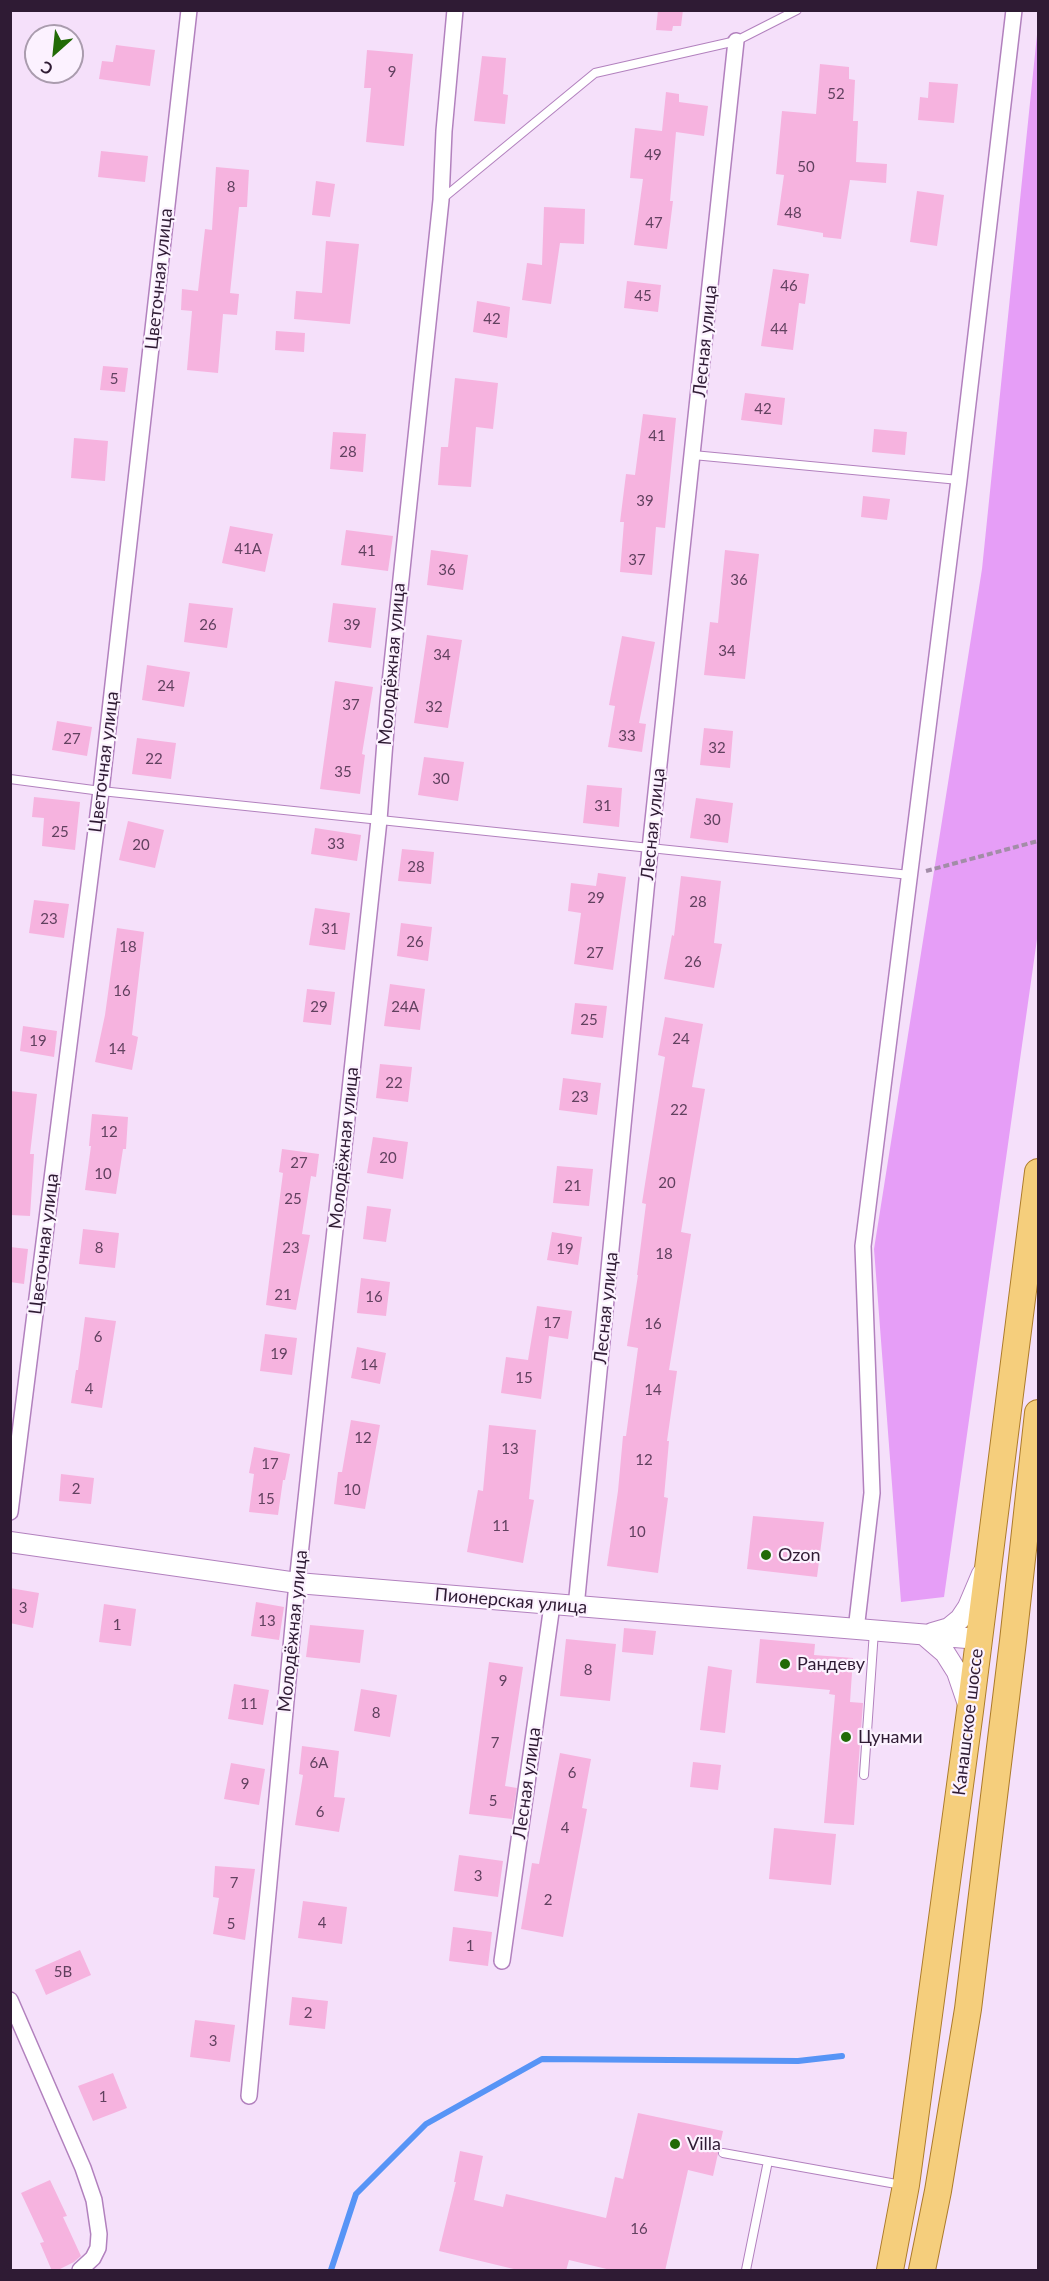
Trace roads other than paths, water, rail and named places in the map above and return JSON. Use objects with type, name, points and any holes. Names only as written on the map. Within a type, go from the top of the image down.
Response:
[{"type":"main road","name":"Канашское шоссе","points":[[890,2271],[906,2185],[970,1711],[1038,1172]]},
{"type":"main road","name":"Канашское шоссе","points":[[922,2271],[938,2191],[968,2009],[1014,1641],[1038,1413]]},
{"type":"main road","name":"Пионерская улица","points":[[979,1639],[1014,1641]]},
{"type":"street","name":"Цветочная улица","points":[[10,1512],[101,791],[189,10]]},
{"type":"street","name":"Молодёжная улица","points":[[249,2096],[297,1583],[379,820],[387,702],[441,200],[444,131],[455,10]]},
{"type":"street","points":[[865,1631],[872,1493],[863,1246],[959,480],[1014,10]]},
{"type":"street","name":"Лесная улица","points":[[576,1607],[650,849],[736,42]]},
{"type":"street","name":"Пионерская улица","points":[[10,1542],[297,1583],[979,1639]]},
{"type":"street","points":[[924,1635],[949,1628],[960,1619],[968,1607],[990,1554]]},
{"type":"street","name":"Лесная улица","points":[[502,1961],[552,1605]]},
{"type":"street","points":[[924,1635],[945,1653],[957,1672],[970,1711]]},
{"type":"street","points":[[10,2000],[83,2168],[94,2200],[99,2234],[98,2248],[93,2258],[80,2271]]},
{"type":"lane","points":[[441,200],[595,74],[736,42],[797,10]]},
{"type":"lane","points":[[693,455],[959,480]]},
{"type":"lane","points":[[10,779],[101,791],[910,875]]},
{"type":"lane","points":[[864,1775],[865,1631]]},
{"type":"lane","points":[[723,2152],[906,2185]]},
{"type":"lane","points":[[746,2271],[768,2161]]},
{"type":"waterway","points":[[331,2270],[356,2194],[426,2124],[542,2059],[798,2061],[842,2056]]},
{"type":"place","name":"Ozon","points":[[766,1555]]},
{"type":"place","name":"Рандеву","points":[[785,1664]]},
{"type":"place","name":"Цунами","points":[[846,1737]]},
{"type":"place","name":"Villa","points":[[675,2144]]}]
